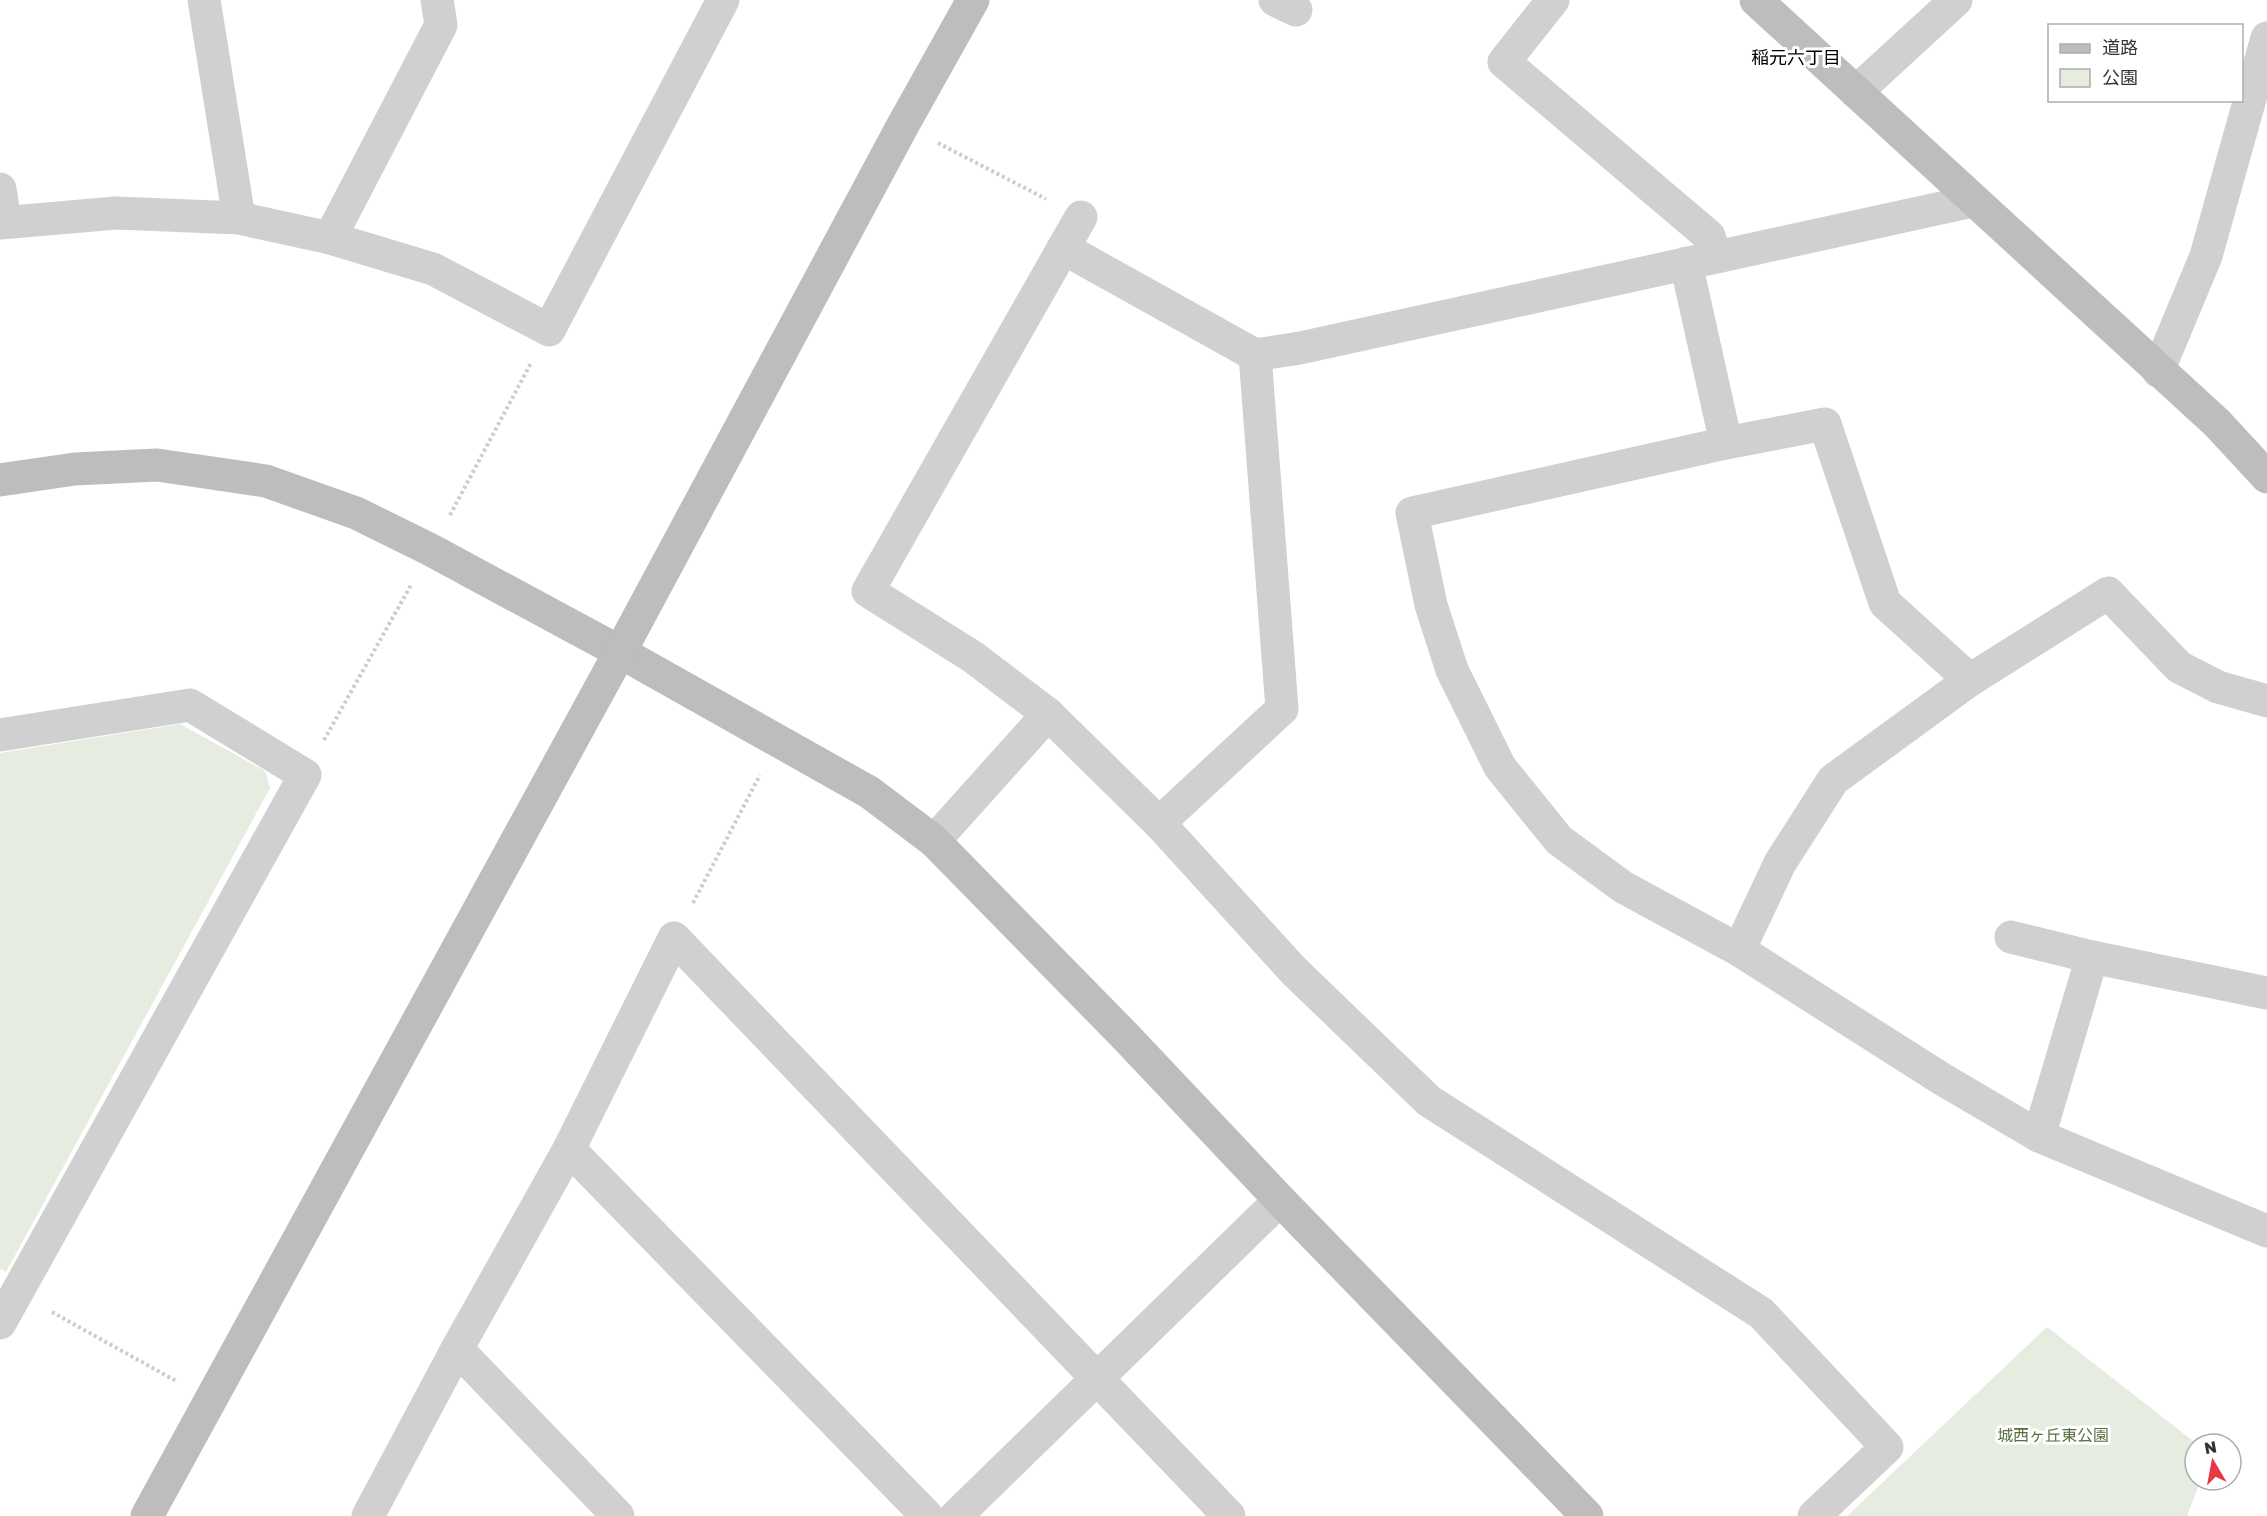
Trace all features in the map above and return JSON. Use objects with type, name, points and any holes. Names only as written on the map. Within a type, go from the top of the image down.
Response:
[{"type":"street","points":[[204,0],[239,218]]},
{"type":"street","points":[[330,238],[441,25],[437,0]]},
{"type":"street","points":[[0,189],[3,222],[116,213],[239,218],[330,238],[433,269],[549,330],[723,0]]},
{"type":"street","points":[[147,1516],[620,652],[903,124],[972,0]]},
{"type":"street","points":[[1552,0],[1504,62],[1709,236],[1701,260],[1726,443]]},
{"type":"street","points":[[1756,0],[2217,423],[2267,477]]},
{"type":"street","points":[[1856,92],[1956,0]]},
{"type":"street","points":[[2158,371],[2206,256],[2267,38]]},
{"type":"street","points":[[1063,248],[1255,355],[1300,348],[1973,201]]},
{"type":"street","points":[[1081,217],[868,591],[973,657],[1048,714],[1159,823],[1294,971],[1429,1101],[1761,1314],[1887,1447],[1815,1516]]},
{"type":"street","points":[[1159,823],[1282,709],[1255,355]]},
{"type":"street","points":[[1970,680],[1885,603],[1825,424],[1726,443],[1412,513],[1431,605],[1452,670],[1500,767],[1559,840],[1623,887],[1739,950],[1942,1079],[2038,1136],[2267,1232]]},
{"type":"street","points":[[0,480],[75,469],[158,465],[266,481],[356,513],[431,550],[620,652],[869,792],[934,841],[1119,1029],[1280,1200],[1587,1516]]},
{"type":"street","points":[[1739,950],[1779,863],[1833,780],[1970,680],[2108,593],[2179,667],[2218,687],[2267,701]]},
{"type":"street","points":[[0,735],[190,705],[304,775],[0,1323]]},
{"type":"street","points":[[934,841],[1048,714]]},
{"type":"street","points":[[2011,937],[2092,957],[2267,993]]},
{"type":"street","points":[[368,1516],[457,1349],[569,1149],[674,939],[1097,1376],[1229,1516]]},
{"type":"street","points":[[2038,1136],[2092,957]]},
{"type":"street","points":[[569,1149],[927,1516]]},
{"type":"street","points":[[956,1516],[1280,1200]]},
{"type":"street","points":[[457,1349],[618,1516]]},
{"type":"path","points":[[903,124],[1081,217]]},
{"type":"path","points":[[304,775],[431,550],[549,330]]},
{"type":"path","points":[[674,939],[778,740]]},
{"type":"path","points":[[17,1292],[211,1401]]},
{"type":"green space","points":[[180,724],[265,771],[270,788],[6,1272],[0,1269],[0,753]]},
{"type":"green space","name":"城西ヶ丘東公園","points":[[2047,1327],[2183,1433],[2183,1492],[2196,1492],[2187,1516],[1847,1516]]},
{"type":"district","name":"稲元六丁目","points":[[1796,57]]}]
